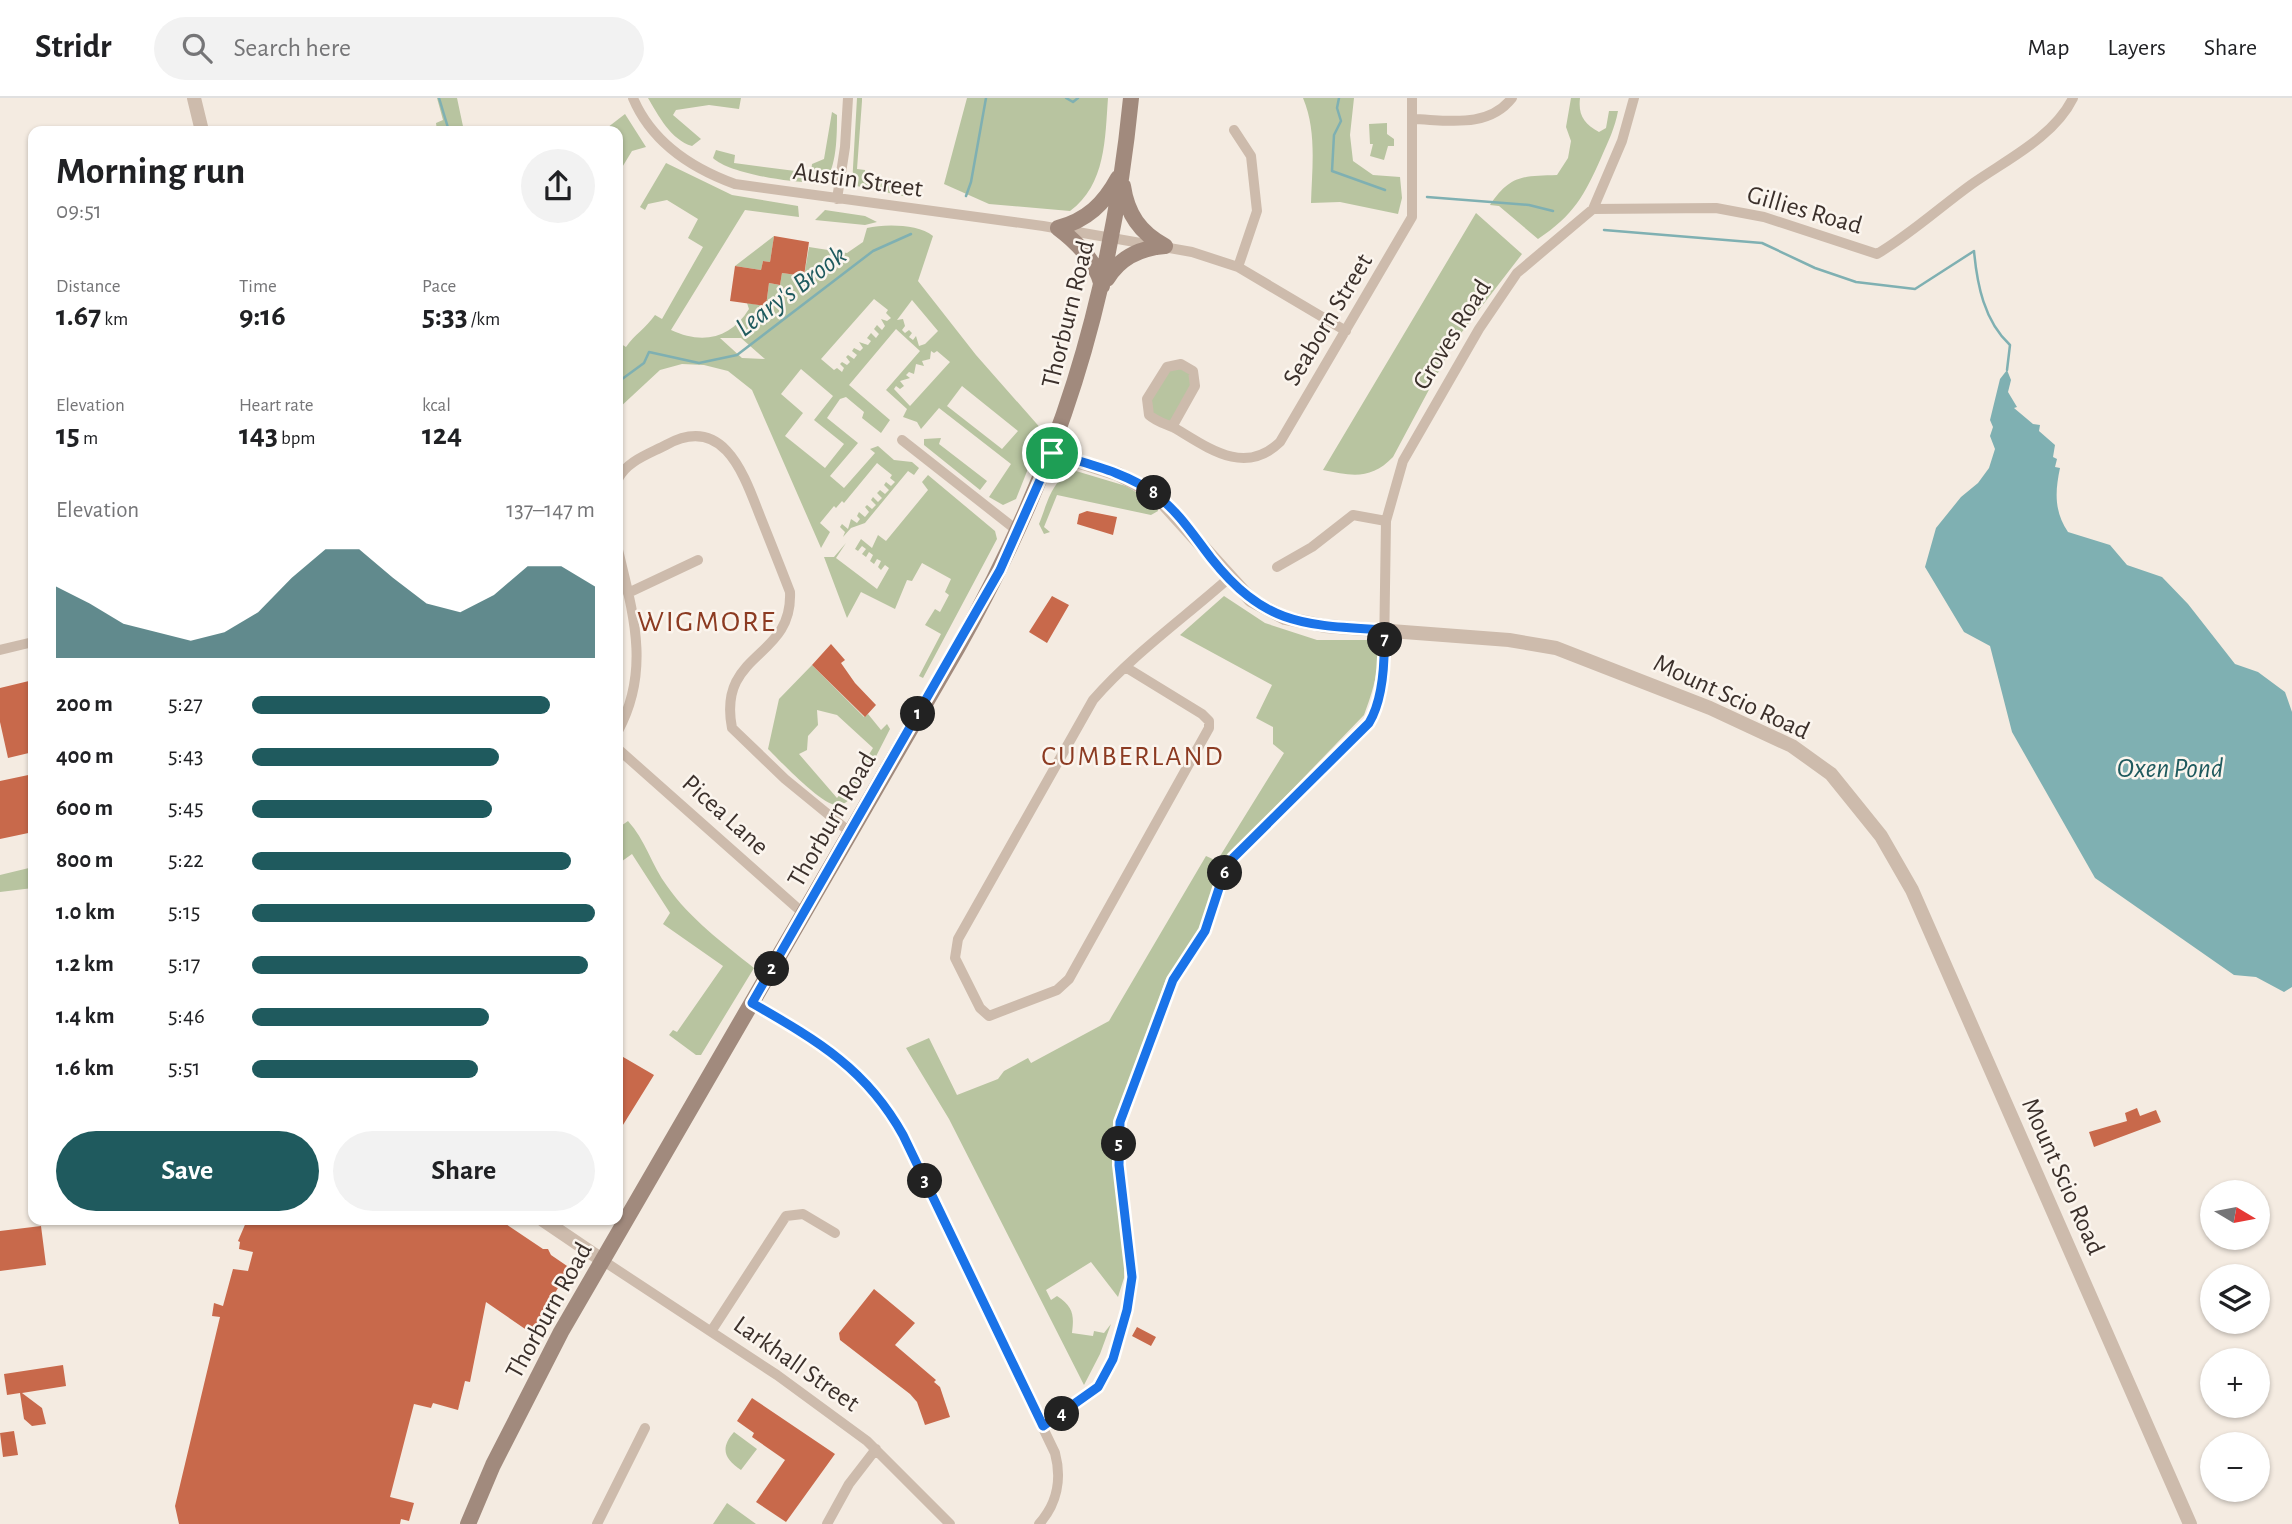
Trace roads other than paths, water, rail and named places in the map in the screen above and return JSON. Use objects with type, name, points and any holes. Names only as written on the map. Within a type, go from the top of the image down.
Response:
[{"type":"main road","name":"Thorburn Road","points":[[623,1224],[969,628],[1019,532],[1052,453],[1083,364],[1112,236],[1131,98]]},
{"type":"main road","points":[[1058,228],[1075,224],[1092,212],[1109,195],[1121,173]]},
{"type":"main road","points":[[1121,173],[1125,202],[1134,219],[1147,236],[1164,246]]},
{"type":"main road","points":[[1058,228],[1088,257],[1099,272],[1102,287]]},
{"type":"main road","points":[[1102,287],[1113,268],[1129,256],[1147,247],[1164,246]]},
{"type":"main road","name":"Thorburn Road","points":[[468,1524],[514,1423],[622,1225]]},
{"type":"street","points":[[194,98],[201,126]]},
{"type":"street","name":"Austin Street","points":[[633,98],[656,135],[695,167],[735,184],[1058,228],[1164,246],[1238,267],[1346,331]]},
{"type":"street","points":[[837,199],[845,147],[848,98]]},
{"type":"street","name":"Seaborn Street","points":[[1172,427],[1195,386],[1193,371],[1181,364],[1167,367],[1147,400],[1149,415],[1226,457],[1239,459],[1262,455],[1280,442],[1412,217],[1412,98]]},
{"type":"street","points":[[1413,119],[1478,119],[1501,110],[1511,98]]},
{"type":"street","name":"Groves Road","points":[[1043,1426],[1098,1387],[1113,1359],[1127,1310],[1132,1277],[1119,1165],[1120,1122],[1165,997],[1205,931],[1224,873],[1233,858],[1369,723],[1374,714],[1384,653],[1385,521],[1396,478],[1414,438],[1493,306],[1527,262],[1592,209],[1622,141],[1634,98]]},
{"type":"street","name":"Gillies Road","points":[[1592,209],[1716,208],[1764,216],[1877,254],[1906,236],[1972,184],[2044,134],[2067,110],[2073,98]]},
{"type":"street","points":[[1234,131],[1251,156],[1257,199],[1255,223],[1238,267]]},
{"type":"street","points":[[623,474],[633,463],[673,440],[687,437],[714,441],[736,460],[790,592],[791,605],[785,627],[779,637],[743,669],[735,682],[730,696],[732,728],[785,779],[851,833]]},
{"type":"street","points":[[902,440],[1019,532]]},
{"type":"street","name":"Mount Scio Road","points":[[1052,453],[1118,474],[1155,494],[1251,600],[1285,618],[1325,626],[1509,640],[1556,648],[1744,723],[1792,746],[1831,774],[1881,836],[1912,890],[2190,1524]]},
{"type":"street","points":[[1277,567],[1315,545],[1353,515],[1385,521]]},
{"type":"street","points":[[628,593],[698,560]]},
{"type":"street","points":[[623,572],[636,628],[638,664],[633,694],[623,719]]},
{"type":"street","points":[[1127,668],[1202,714],[1209,721],[1209,728],[1069,979],[1057,990],[989,1016],[980,1008],[955,958],[955,946],[1083,715],[1101,691],[1127,668],[1229,578]]},
{"type":"street","points":[[0,650],[28,643]]},
{"type":"street","name":"Picea Lane","points":[[623,753],[804,914]]},
{"type":"street","points":[[752,1003],[851,1066],[886,1107],[903,1135],[1057,1460],[1058,1482],[1053,1503],[1039,1524]]},
{"type":"street","points":[[712,1330],[786,1216],[803,1214],[835,1233]]},
{"type":"street","points":[[550,1225],[602,1260]]},
{"type":"street","name":"Larkhall Street","points":[[602,1260],[712,1330],[799,1390],[876,1450],[950,1524]]},
{"type":"street","points":[[597,1524],[645,1428]]},
{"type":"street","points":[[827,1524],[849,1484],[876,1450]]},
{"type":"water","name":"Oxen Pond","points":[[2007,370],[2011,380],[2008,392],[2017,407],[2014,408],[2033,424],[2040,425],[2039,431],[2055,445],[2055,467],[2060,468],[2057,485],[2058,509],[2068,532],[2110,545],[2127,565],[2162,577],[2188,604],[2235,664],[2258,672],[2285,692],[2292,712],[2292,987],[2284,992],[2256,977],[2234,975],[2095,878],[2012,732],[1990,646],[1964,632],[1925,567],[1936,528],[1989,468],[1995,449],[1990,436],[1993,427],[1990,420],[2000,379]]},
{"type":"waterway","points":[[439,98],[447,126]]},
{"type":"waterway","name":"Leary's Brook","points":[[966,196],[986,98]]},
{"type":"waterway","points":[[1066,98],[1073,102],[1078,98]]},
{"type":"waterway","points":[[1339,98],[1337,108],[1341,121],[1334,135],[1332,171],[1385,190]]},
{"type":"waterway","points":[[1427,197],[1529,205],[1553,211]]},
{"type":"waterway","points":[[1604,230],[1762,243],[1815,268],[1856,282],[1915,289],[1974,251],[1983,301],[1994,325],[2010,345],[2007,370]]},
{"type":"waterway","name":"Leary's Brook","points":[[623,378],[644,363],[649,352],[699,363],[737,355],[873,251],[911,234]]},
{"type":"district","name":"WIGMORE","points":[[707,621]]},
{"type":"district","name":"CUMBERLAND","points":[[1133,755]]}]
